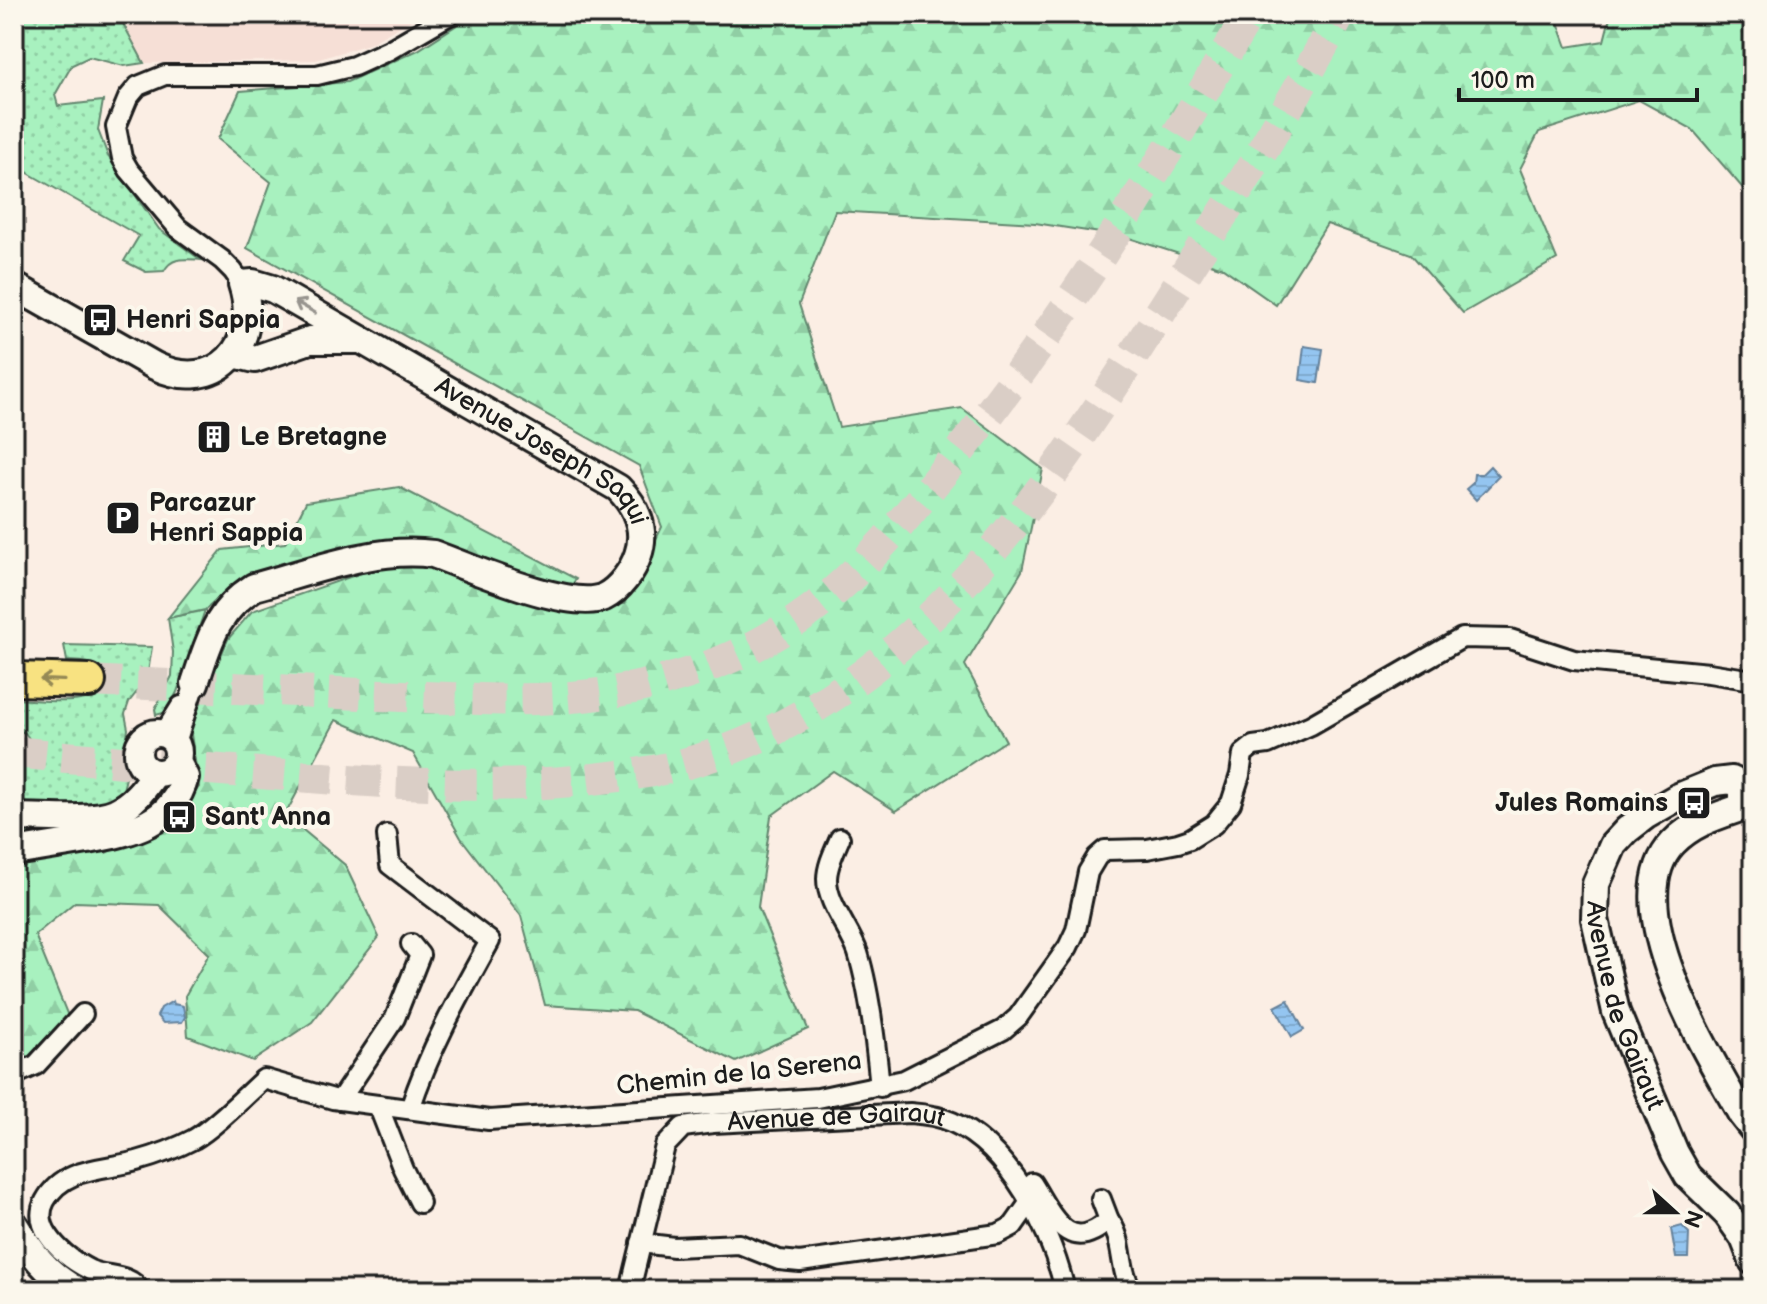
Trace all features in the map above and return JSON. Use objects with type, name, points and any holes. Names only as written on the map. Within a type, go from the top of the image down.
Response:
[{"type":"highway","points":[[14,679],[89,681]]},
{"type":"street","points":[[14,286],[167,372],[194,376],[211,372],[234,354],[247,325],[247,299],[242,284],[222,260],[178,228],[129,170],[120,150],[116,127],[128,98],[138,86],[165,75],[317,75],[354,66],[389,50],[451,14]]},
{"type":"street","name":"Avenue Joseph Saqui","points":[[163,755],[195,683],[212,632],[224,611],[254,587],[381,554],[417,552],[433,554],[558,597],[589,600],[604,597],[626,578],[641,546],[637,512],[618,488],[273,289],[253,283],[242,284]]},
{"type":"street","points":[[234,354],[255,359],[310,340],[349,338],[364,341]]},
{"type":"street","name":"Chemin de la Serena","points":[[139,1290],[129,1279],[102,1274],[74,1261],[51,1239],[41,1221],[42,1206],[50,1191],[77,1173],[144,1159],[195,1138],[264,1079],[340,1100],[489,1120],[818,1098],[880,1087],[916,1075],[1003,1030],[1018,1017],[1068,947],[1076,930],[1088,872],[1105,850],[1147,849],[1190,839],[1214,824],[1231,803],[1243,754],[1253,746],[1268,744],[1311,725],[1462,638],[1510,639],[1574,660],[1753,680]]},
{"type":"street","points":[[14,817],[105,816],[116,812],[163,755],[185,777],[172,805],[153,823],[126,833],[14,852]]},
{"type":"street","name":"Avenue de Gairaut","points":[[1748,808],[1743,787],[1739,782],[1725,779],[1678,797],[1645,816],[1613,845],[1596,884],[1595,919],[1616,1012],[1675,1153],[1688,1176],[1727,1214],[1744,1238],[1753,1261]]},
{"type":"street","points":[[1748,808],[1706,820],[1686,831],[1670,846],[1658,873],[1655,903],[1659,935],[1683,1005],[1742,1115],[1753,1129]]},
{"type":"street","points":[[387,835],[390,865],[490,941],[426,1067],[410,1109]]},
{"type":"street","points":[[840,838],[827,879],[831,895],[858,954],[880,1087]]},
{"type":"street","points":[[340,1100],[395,1018],[420,955],[411,944]]},
{"type":"street","points":[[14,1075],[36,1065],[83,1014]]},
{"type":"street","points":[[378,1105],[420,1203]]},
{"type":"street","name":"Avenue de Gairaut","points":[[630,1290],[665,1146],[683,1127],[910,1113],[933,1115],[953,1122],[979,1139],[1006,1166],[1030,1202],[1059,1262],[1065,1290]]},
{"type":"street","points":[[991,1151],[1018,1162],[1062,1228],[1075,1236],[1086,1236],[1109,1220]]},
{"type":"street","points":[[1101,1199],[1109,1220],[1118,1232],[1125,1279],[1132,1290]]},
{"type":"street","points":[[641,1243],[674,1247],[739,1244],[779,1260],[800,1262],[998,1234],[1013,1226],[1030,1202]]},
{"type":"street","points":[[14,1224],[35,1258],[76,1290]]},
{"type":"shaded area","points":[[118,14],[422,14],[369,44],[316,60],[144,63]]},
{"type":"green space","points":[[26,14],[118,14],[144,63],[124,66],[89,57],[72,65],[55,95],[58,106],[103,101],[98,130],[108,156],[159,229],[201,260],[180,260],[171,263],[164,271],[146,272],[124,261],[139,236],[14,165],[14,36]]},
{"type":"green space","points":[[474,14],[1555,14],[1567,47],[1604,41],[1611,14],[1753,14],[1753,200],[1692,129],[1639,100],[1539,132],[1520,169],[1557,259],[1463,313],[1411,254],[1327,224],[1276,305],[1223,268],[1126,237],[1035,223],[835,211],[799,304],[839,427],[962,408],[1043,469],[1022,571],[965,665],[1006,741],[896,811],[833,771],[771,816],[758,907],[808,1029],[736,1062],[634,1011],[545,1005],[521,916],[461,838],[413,753],[336,720],[285,815],[345,865],[379,937],[312,1022],[253,1061],[188,1036],[185,996],[209,954],[159,905],[75,902],[35,935],[68,1016],[29,1056],[14,1062],[14,821],[84,821],[106,853],[177,815],[199,787],[190,728],[228,639],[252,611],[410,556],[569,607],[624,604],[662,527],[639,466],[247,248],[271,182],[218,139],[240,91],[347,82],[418,50]]},
{"type":"green space","points":[[399,487],[576,579],[569,589],[419,542],[389,541],[241,579],[205,610],[168,618],[222,550],[285,543],[306,502]]},
{"type":"green space","points":[[205,610],[177,692],[167,712],[156,715],[155,709],[172,676],[173,652],[168,618]]},
{"type":"green space","points":[[64,645],[152,647],[147,679],[129,702],[125,714],[128,729],[125,749],[127,774],[121,798],[100,810],[22,803],[18,770],[33,760],[37,749],[25,733],[14,728],[14,699],[76,701],[99,694],[107,688],[107,679],[101,668],[90,663],[67,661]]},
{"type":"water","points":[[1304,346],[1323,349],[1318,383],[1300,380]]},
{"type":"water","points":[[1490,466],[1499,476],[1476,500],[1466,489],[1473,483],[1474,474],[1482,474]]},
{"type":"water","points":[[1288,1000],[1304,1030],[1292,1037],[1275,1007]]},
{"type":"water","points":[[173,1001],[183,1006],[185,1017],[182,1022],[163,1023],[157,1016],[161,1008]]},
{"type":"water","points":[[1682,1226],[1689,1233],[1688,1258],[1676,1258],[1671,1229]]},
{"type":"tunnel","points":[[89,681],[469,699],[559,698],[618,691],[667,680],[715,664],[760,643],[803,616],[842,585],[911,511],[986,418],[1105,249],[1249,14]]},
{"type":"tunnel","points":[[14,752],[358,780],[502,785],[574,781],[657,770],[684,764],[765,734],[839,692],[906,639],[967,579],[1023,512],[1075,442],[1191,264],[1279,122],[1340,14]]},
{"type":"place","name":"Henri Sappia","points":[[100,320]]},
{"type":"place","name":"Le Bretagne","points":[[214,437]]},
{"type":"place","name":"Parcazur Henri Sappia","points":[[123,518]]},
{"type":"place","name":"Jules Romains","points":[[1694,803]]},
{"type":"place","name":"Sant' Anna","points":[[179,817]]}]
